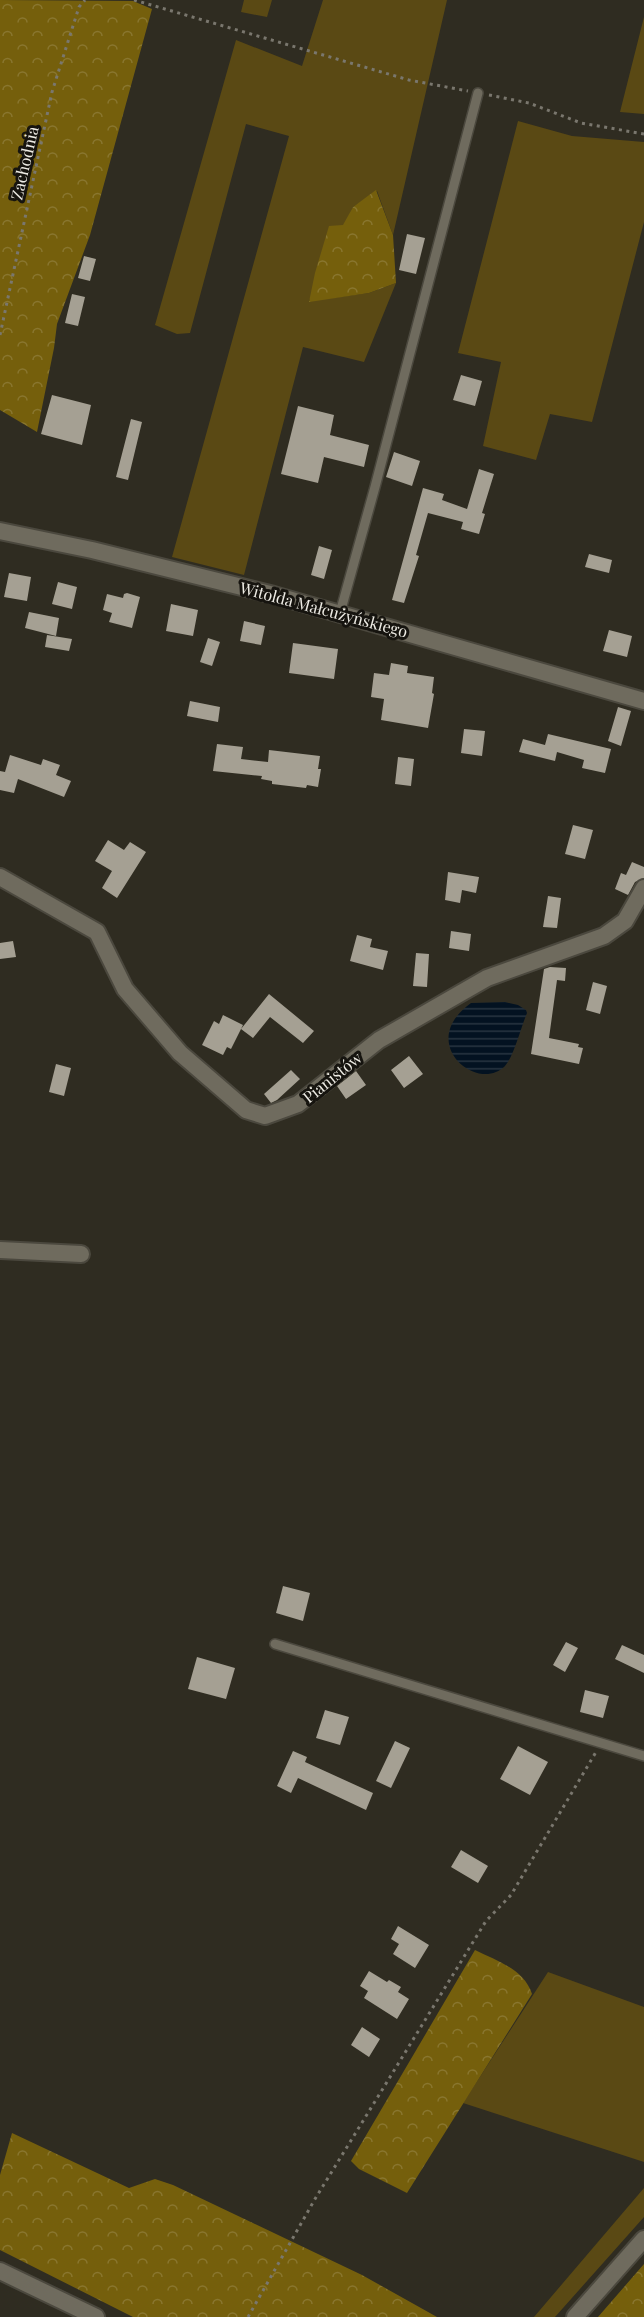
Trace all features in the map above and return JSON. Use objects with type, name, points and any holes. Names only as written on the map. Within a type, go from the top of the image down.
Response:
[{"type":"street","name":"Witolda Małcużyńskiego","points":[[0,531],[209,578],[340,613],[644,701]]},
{"type":"street","name":"Pianistów","points":[[0,878],[97,932],[125,989],[180,1053],[246,1110],[265,1116],[298,1104],[379,1040],[487,978],[604,936],[625,921],[644,888]]},
{"type":"street","points":[[0,1250],[81,1254]]},
{"type":"street","points":[[575,2317],[644,2239]]},
{"type":"street","points":[[0,2271],[96,2317]]},
{"type":"lane","points":[[340,613],[478,93]]},
{"type":"lane","points":[[275,1644],[644,1756]]},
{"type":"path","name":"Zachodnia","points":[[0,335],[52,92],[79,7],[85,0]]},
{"type":"path","points":[[134,0],[409,80],[502,96],[529,103],[580,123],[644,134]]},
{"type":"path","points":[[248,2317],[315,2199],[455,1971],[486,1922],[511,1895],[602,1742]]},
{"type":"shaded area","points":[[244,0],[272,0],[267,17],[241,12]]},
{"type":"shaded area","points":[[323,0],[447,0],[393,235],[377,191],[353,207],[309,301],[369,293],[396,283],[364,362],[303,347],[244,575],[172,557],[289,136],[246,124],[190,333],[177,334],[155,325],[236,40],[302,66]]},
{"type":"shaded area","points":[[644,17],[644,114],[620,112]]},
{"type":"shaded area","points":[[518,121],[572,136],[644,142],[644,222],[592,422],[550,414],[536,460],[483,446],[501,362],[458,353]]},
{"type":"shaded area","points":[[548,1972],[644,2007],[644,2162],[463,2103]]},
{"type":"shaded area","points":[[644,2188],[644,2217],[555,2317],[534,2317]]},
{"type":"green space","points":[[0,0],[133,1],[152,9],[90,235],[57,324],[37,432],[0,410]]},
{"type":"green space","points":[[376,190],[393,235],[396,283],[369,293],[309,302],[329,226],[343,225],[353,207]]},
{"type":"green space","points":[[475,1950],[516,1972],[523,1978],[532,1994],[407,2193],[359,2169],[351,2161]]},
{"type":"green space","points":[[12,2133],[129,2188],[155,2179],[173,2185],[362,2275],[437,2317],[133,2317],[0,2250],[0,2175]]},
{"type":"green space","points":[[644,2264],[644,2317],[598,2317]]},
{"type":"water","points":[[505,1002],[518,1005],[527,1013],[508,1061],[505,1066],[493,1073],[480,1074],[468,1069],[457,1060],[450,1048],[449,1034],[455,1018],[471,1003]]},
{"type":"building","points":[[407,234],[425,238],[416,274],[399,270]]},
{"type":"building","points":[[84,256],[96,259],[90,281],[78,278]]},
{"type":"building","points":[[72,294],[85,297],[78,326],[65,323]]},
{"type":"building","points":[[461,375],[482,381],[475,406],[453,400]]},
{"type":"building","points":[[52,395],[91,405],[82,445],[41,434]]},
{"type":"building","points":[[298,406],[334,415],[330,435],[369,445],[364,467],[324,457],[318,483],[281,474]]},
{"type":"building","points":[[131,419],[142,422],[128,480],[116,477]]},
{"type":"building","points":[[394,452],[420,461],[412,486],[386,477]]},
{"type":"building","points":[[479,469],[494,474],[482,513],[485,514],[479,534],[461,529],[463,522],[428,513],[416,555],[419,556],[404,603],[392,600],[423,488],[444,494],[442,500],[467,509]]},
{"type":"building","points":[[319,546],[332,550],[324,579],[311,575]]},
{"type":"building","points":[[589,554],[612,560],[609,573],[585,567]]},
{"type":"building","points":[[9,573],[31,577],[27,601],[4,597]]},
{"type":"building","points":[[58,582],[77,587],[72,609],[52,604]]},
{"type":"building","points":[[127,593],[140,597],[132,628],[109,622],[112,613],[103,610],[107,594],[123,598]]},
{"type":"building","points":[[171,604],[198,610],[193,636],[166,631]]},
{"type":"building","points":[[29,612],[59,618],[56,636],[25,628]]},
{"type":"building","points":[[244,621],[265,626],[261,645],[240,641]]},
{"type":"building","points":[[609,630],[632,636],[627,657],[603,651]]},
{"type":"building","points":[[47,635],[72,639],[69,651],[45,647]]},
{"type":"building","points":[[208,638],[220,642],[212,666],[200,662]]},
{"type":"building","points":[[293,643],[338,649],[334,679],[289,673]]},
{"type":"building","points":[[391,663],[408,666],[407,673],[434,677],[432,693],[434,694],[428,728],[381,720],[384,699],[371,697],[374,673],[389,675]]},
{"type":"building","points":[[190,701],[220,707],[218,722],[187,716]]},
{"type":"building","points":[[618,707],[631,711],[621,746],[608,741]]},
{"type":"building","points":[[464,729],[485,731],[482,756],[461,753]]},
{"type":"building","points":[[548,734],[611,749],[605,773],[582,768],[584,760],[557,752],[555,761],[519,752],[523,739],[545,745]]},
{"type":"building","points":[[217,744],[243,747],[241,759],[268,762],[269,750],[320,756],[318,769],[321,769],[318,787],[272,784],[272,781],[261,779],[262,776],[213,771]]},
{"type":"building","points":[[10,755],[41,765],[43,759],[60,765],[56,775],[71,781],[64,797],[18,779],[14,793],[0,790],[0,771],[5,772]]},
{"type":"building","points":[[398,757],[414,759],[411,786],[395,784]]},
{"type":"building","points":[[573,825],[593,830],[585,859],[565,854]]},
{"type":"building","points":[[108,840],[124,850],[130,842],[146,852],[117,898],[102,888],[112,871],[95,861]]},
{"type":"building","points":[[632,862],[644,867],[644,878],[635,882],[628,895],[615,889],[621,873],[626,875]]},
{"type":"building","points":[[448,872],[479,877],[476,893],[462,890],[460,903],[445,900]]},
{"type":"building","points":[[548,896],[561,898],[557,928],[543,927]]},
{"type":"building","points":[[451,931],[471,934],[469,951],[449,948]]},
{"type":"building","points":[[357,935],[372,939],[370,947],[388,951],[383,970],[350,961]]},
{"type":"building","points":[[13,941],[16,957],[0,959],[0,943]]},
{"type":"building","points":[[416,953],[429,954],[427,987],[413,986]]},
{"type":"building","points":[[566,968],[565,981],[557,980],[549,1038],[579,1044],[578,1047],[583,1048],[579,1064],[531,1054],[544,969]]},
{"type":"building","points":[[593,982],[607,986],[600,1014],[586,1010]]},
{"type":"building","points":[[269,994],[314,1031],[303,1043],[270,1017],[253,1038],[241,1029]]},
{"type":"building","points":[[223,1015],[243,1025],[231,1049],[227,1047],[223,1055],[202,1045],[214,1021],[219,1024]]},
{"type":"building","points":[[409,1056],[423,1074],[404,1088],[391,1070]]},
{"type":"building","points":[[56,1064],[71,1068],[64,1096],[49,1092]]},
{"type":"building","points":[[291,1070],[300,1079],[271,1103],[264,1094]]},
{"type":"building","points":[[356,1071],[366,1085],[346,1099],[337,1086]]},
{"type":"building","points":[[283,1586],[310,1593],[303,1621],[276,1613]]},
{"type":"building","points":[[566,1642],[578,1648],[565,1672],[553,1665]]},
{"type":"building","points":[[622,1645],[644,1655],[644,1673],[615,1659]]},
{"type":"building","points":[[197,1657],[235,1668],[226,1699],[188,1689]]},
{"type":"building","points":[[585,1690],[609,1696],[603,1718],[580,1712]]},
{"type":"building","points":[[325,1710],[349,1717],[340,1745],[316,1738]]},
{"type":"building","points":[[395,1741],[410,1748],[391,1788],[376,1781]]},
{"type":"building","points":[[518,1746],[548,1762],[530,1795],[500,1779]]},
{"type":"building","points":[[293,1751],[307,1757],[305,1762],[373,1793],[366,1810],[298,1778],[291,1793],[277,1786]]},
{"type":"building","points":[[461,1850],[488,1866],[478,1883],[451,1867]]},
{"type":"building","points":[[398,1926],[429,1945],[415,1968],[393,1954],[399,1944],[391,1939]]},
{"type":"building","points":[[369,1971],[401,1987],[398,1992],[409,1999],[397,2019],[364,1998],[368,1991],[360,1986]]},
{"type":"building","points":[[362,2027],[380,2039],[369,2057],[351,2045]]}]
